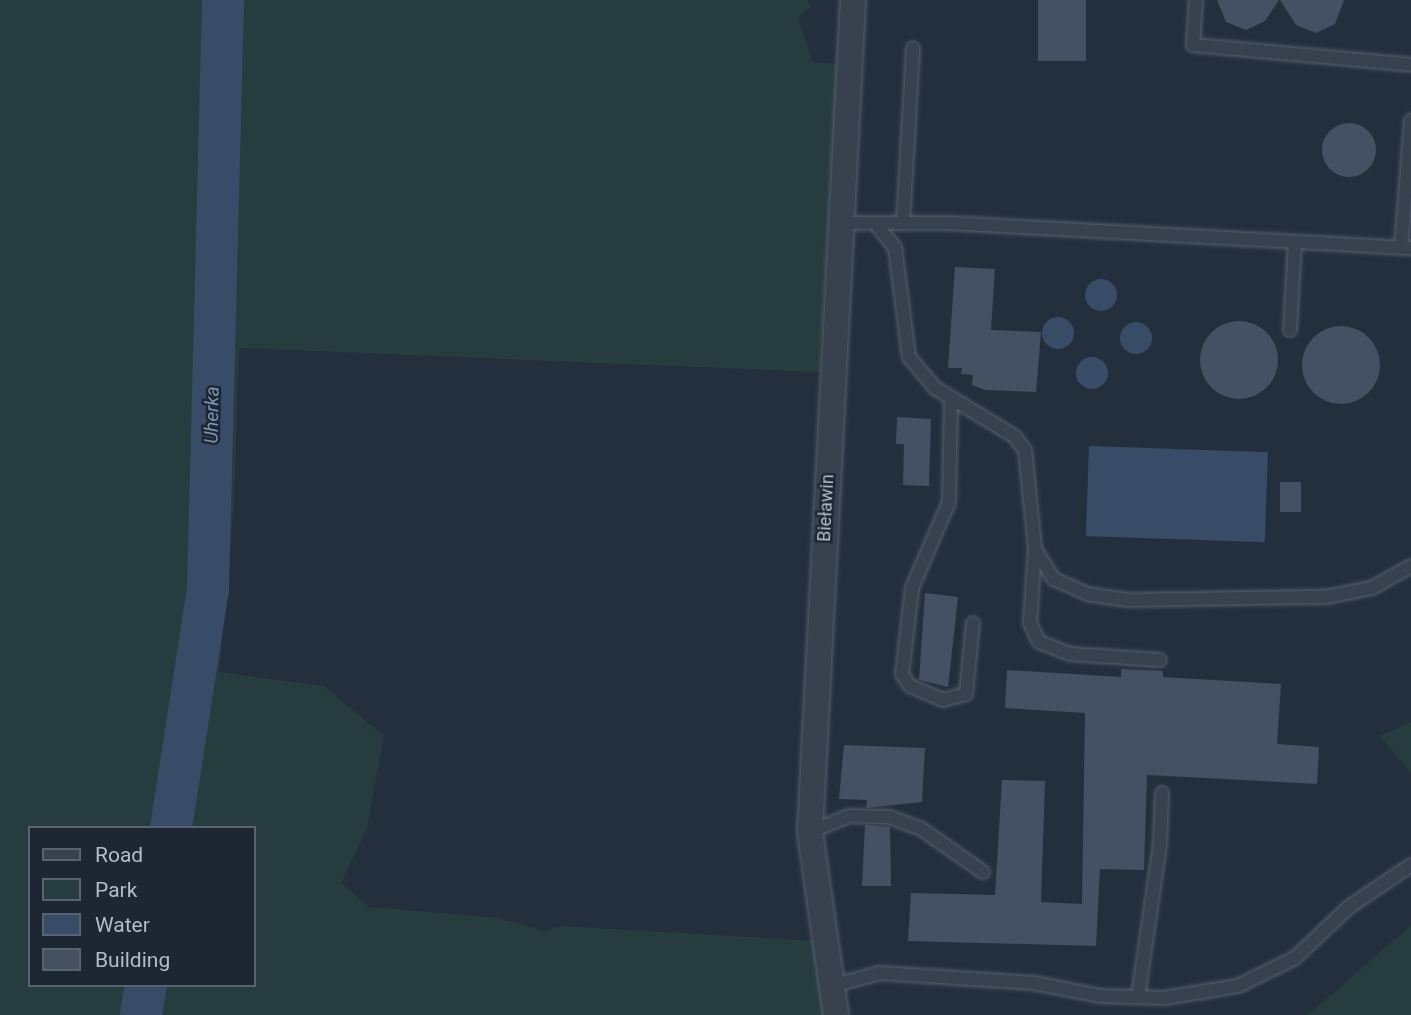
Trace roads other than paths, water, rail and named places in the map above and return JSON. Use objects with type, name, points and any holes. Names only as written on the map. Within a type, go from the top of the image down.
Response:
[{"type":"street","name":"Bieławin","points":[[836,1015],[810,832],[853,0]]},
{"type":"lane","points":[[1196,0],[1193,45],[1411,65]]},
{"type":"lane","points":[[904,223],[913,48]]},
{"type":"lane","points":[[840,223],[904,223],[1406,248],[1411,120]]},
{"type":"lane","points":[[875,223],[895,248],[909,356],[951,398],[1014,436],[1025,450],[1035,549],[1030,623],[1039,642],[1070,654],[1160,660]]},
{"type":"lane","points":[[1290,330],[1295,242]]},
{"type":"lane","points":[[951,398],[949,502],[912,588],[902,674],[910,686],[943,700],[965,694],[972,624]]},
{"type":"lane","points":[[1035,549],[1054,579],[1087,594],[1127,600],[1326,597],[1372,587],[1411,566]]},
{"type":"lane","points":[[1138,997],[1160,845],[1162,793]]},
{"type":"lane","points":[[810,832],[849,816],[889,817],[920,828],[983,872]]},
{"type":"lane","points":[[831,986],[880,972],[1138,997],[1238,986],[1295,958],[1349,907],[1411,865]]},
{"type":"water","points":[[1101,279],[1112,284],[1117,295],[1112,306],[1101,311],[1090,306],[1085,295],[1090,284]]},
{"type":"water","points":[[1058,317],[1069,322],[1074,333],[1069,344],[1058,349],[1047,344],[1042,333],[1047,322]]},
{"type":"water","points":[[1136,322],[1147,327],[1152,338],[1147,349],[1136,354],[1125,349],[1120,338],[1125,327]]},
{"type":"water","points":[[1092,357],[1103,362],[1108,373],[1103,384],[1092,389],[1081,384],[1076,373],[1081,362]]},
{"type":"water","points":[[1089,446],[1268,452],[1265,542],[1086,536]]},
{"type":"waterway","name":"Uherka","points":[[171,826],[208,589],[223,0]]},
{"type":"waterway","name":"Uherka","points":[[141,1015],[146,987]]}]
